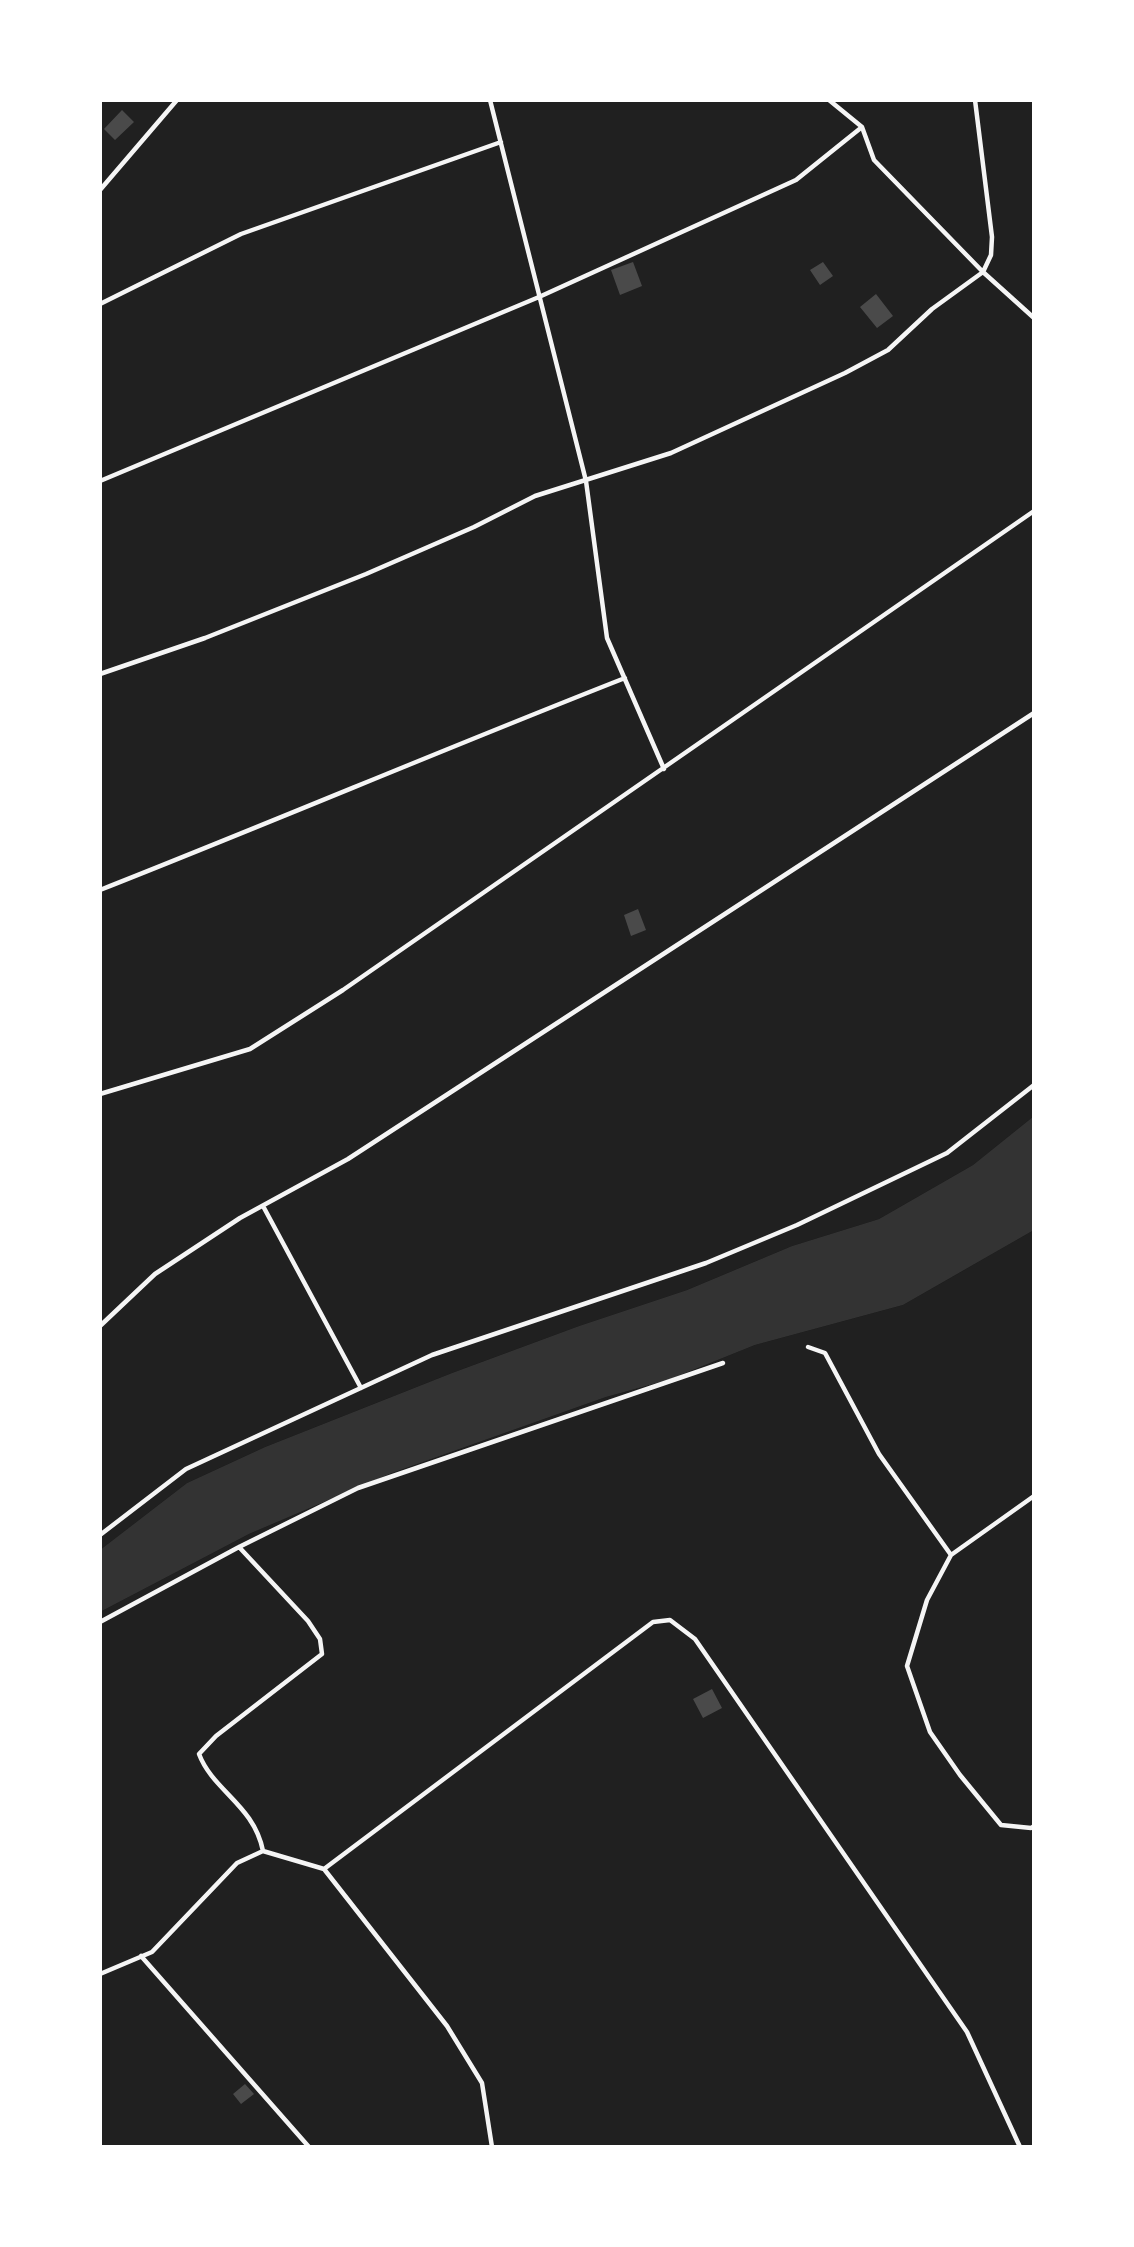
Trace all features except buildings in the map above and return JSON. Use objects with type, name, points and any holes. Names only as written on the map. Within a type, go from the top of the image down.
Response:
[{"type":"lane","points":[[100,190],[177,100]]},
{"type":"lane","points":[[491,100],[586,481],[607,638],[664,769]]},
{"type":"lane","points":[[829,100],[862,127],[874,160],[983,272],[1034,318]]},
{"type":"lane","points":[[100,674],[205,638],[366,574],[474,527],[535,496],[671,453],[888,350],[932,309],[983,272],[991,255],[992,237],[975,100]]},
{"type":"lane","points":[[100,481],[539,297],[796,180],[862,127]]},
{"type":"lane","points":[[100,304],[241,234],[501,142]]},
{"type":"lane","points":[[100,1094],[250,1049],[343,990],[1034,511]]},
{"type":"lane","points":[[100,890],[289,816],[408,764],[625,678]]},
{"type":"lane","points":[[100,1326],[155,1274],[263,1206],[371,1145],[1034,713]]},
{"type":"lane","points":[[100,1535],[186,1469],[432,1355],[706,1263],[797,1224],[947,1153],[1034,1085]]},
{"type":"lane","points":[[263,1206],[361,1388]]},
{"type":"lane","points":[[808,1348],[825,1353],[879,1454],[951,1555]]},
{"type":"lane","points":[[100,1622],[239,1547],[358,1488],[723,1363]]},
{"type":"lane","points":[[1034,1496],[951,1555],[927,1600],[907,1666],[930,1732],[960,1775],[1001,1825],[1034,1826]]},
{"type":"lane","points":[[239,1547],[308,1621],[320,1639],[323,1654],[216,1736],[199,1754],[204,1768],[242,1806],[261,1839],[263,1851]]},
{"type":"lane","points":[[324,1869],[653,1622],[670,1620],[695,1639],[967,2032],[1020,2147]]},
{"type":"lane","points":[[100,1974],[152,1952],[237,1863],[263,1851],[324,1869],[447,2026],[482,2083],[492,2147]]},
{"type":"lane","points":[[141,1956],[309,2147]]},
{"type":"shaded area","points":[[100,100],[1034,100],[1034,1116],[973,1165],[879,1219],[792,1246],[687,1290],[452,1373],[265,1447],[187,1483],[100,1550]]},
{"type":"shaded area","points":[[1034,1116],[1034,1230],[903,1305],[755,1345],[668,1380],[606,1397],[392,1473],[249,1534],[100,1612],[100,1550],[187,1483],[265,1447],[452,1373],[687,1290],[792,1246],[879,1219],[973,1165]]},
{"type":"shaded area","points":[[1034,1230],[1034,2147],[100,2147],[100,1612],[249,1534],[392,1473],[606,1397],[668,1380],[755,1345],[903,1305]]}]
